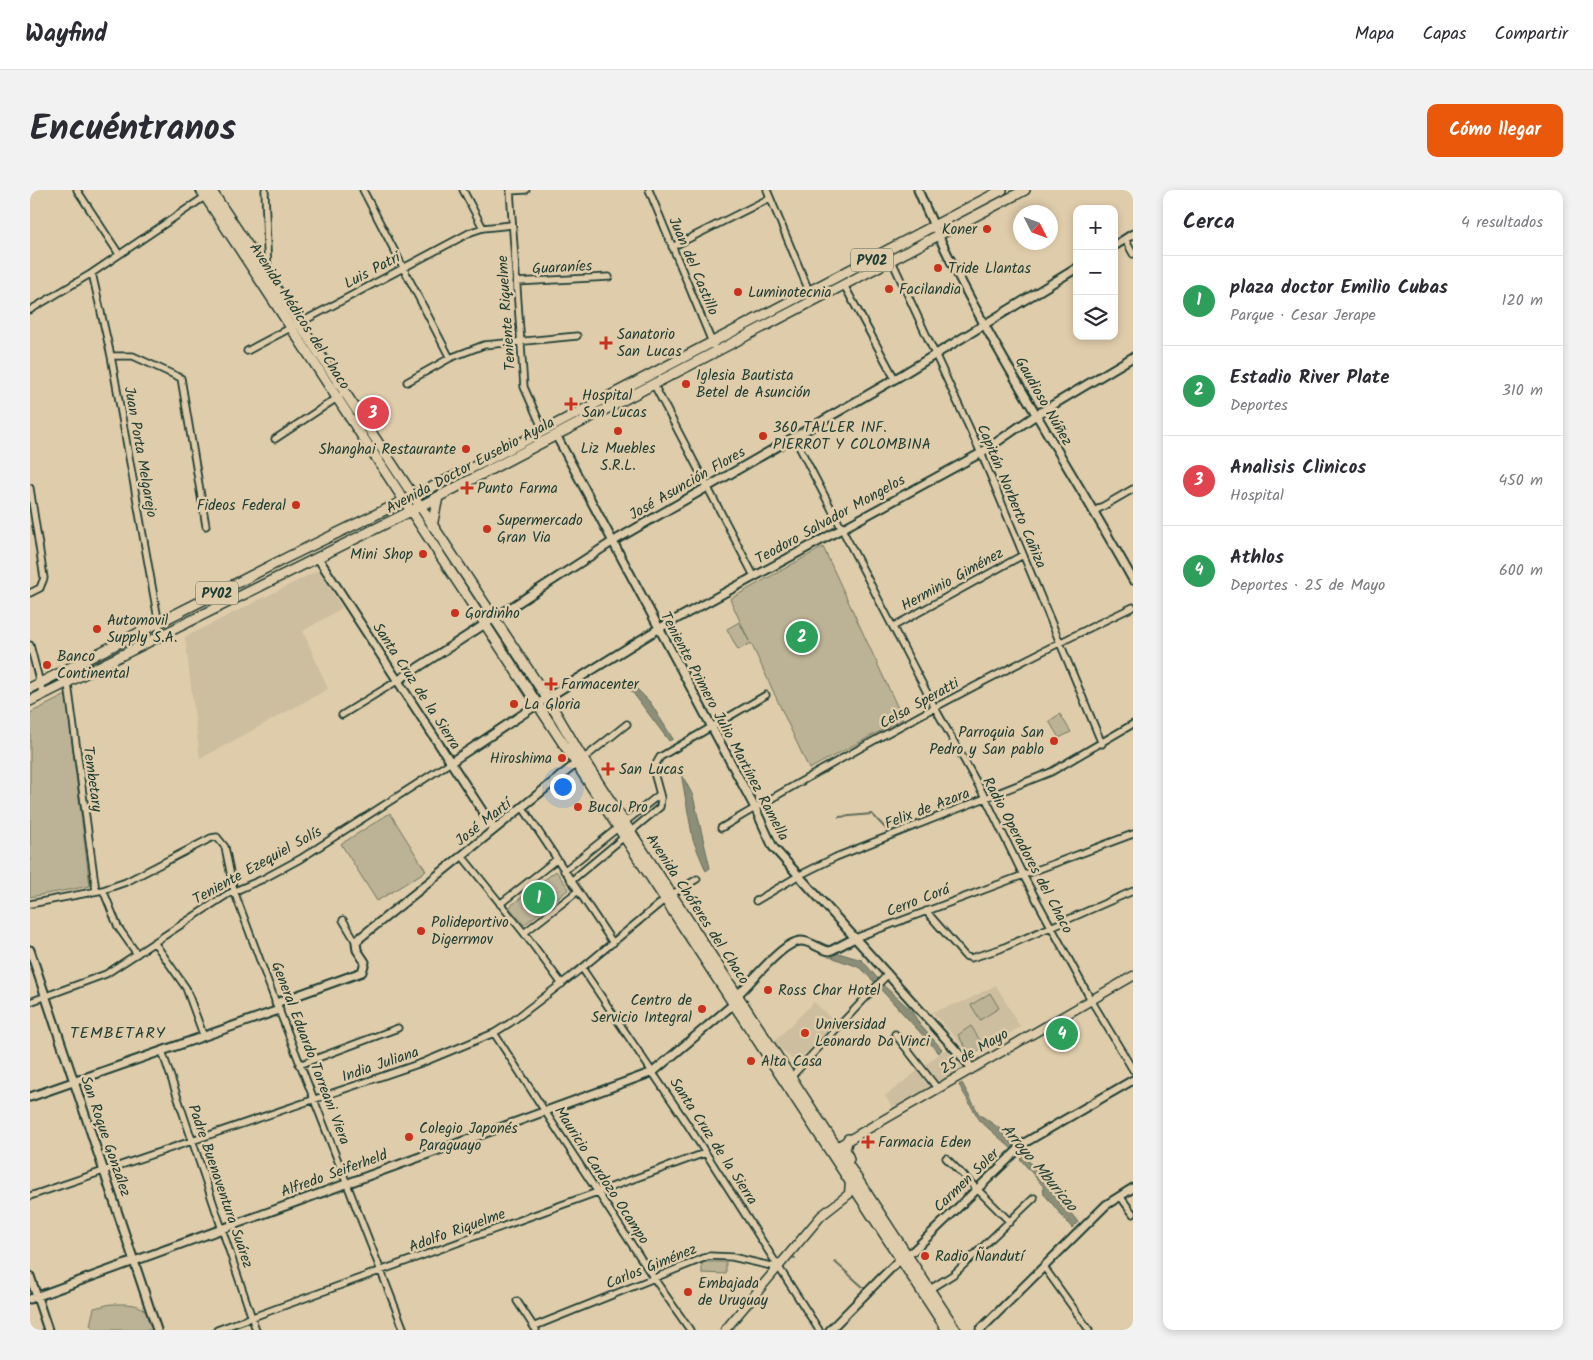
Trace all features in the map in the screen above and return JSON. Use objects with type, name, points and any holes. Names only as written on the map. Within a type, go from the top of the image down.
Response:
[{"type":"main road","name":"Avenida Doctor Eusebio Ayala","points":[[30,688],[218,593],[412,504],[438,497],[892,261],[1002,190]]},
{"type":"main road","name":"Avenida Doctor Eusebio Ayala","points":[[30,701],[318,558],[543,430],[809,291],[1025,190]]},
{"type":"main road","name":"Avenida Médicos del Chaco","points":[[208,192],[412,504]]},
{"type":"main road","points":[[432,526],[438,497]]},
{"type":"main road","name":"Avenida Chóferes del Chaco","points":[[412,504],[432,526],[489,620]]},
{"type":"main road","name":"Avenida Chóferes del Chaco","points":[[412,504],[543,701],[621,825],[788,1080],[864,1190],[947,1330]]},
{"type":"main road","points":[[218,593],[223,605]]},
{"type":"main road","name":"25 de Mayo","points":[[837,1149],[972,1068],[1133,976]]},
{"type":"main road","name":"Avenida Chóferes del Chaco","points":[[788,1080],[793,1097],[837,1149],[850,1181],[904,1257],[930,1289],[956,1330]]},
{"type":"main road","points":[[837,1149],[845,1154],[863,1183],[864,1190]]},
{"type":"main road","points":[[725,1330],[780,1268],[821,1216],[849,1194],[850,1181]]},
{"type":"street","points":[[77,190],[120,254]]},
{"type":"street","points":[[265,280],[266,190]]},
{"type":"street","points":[[363,190],[450,358]]},
{"type":"street","points":[[464,190],[483,228]]},
{"type":"street","points":[[510,190],[526,190]]},
{"type":"street","name":"Teniente Riquelme","points":[[510,190],[524,393],[543,430]]},
{"type":"street","name":"Juan del Castillo","points":[[649,190],[716,352]]},
{"type":"street","points":[[767,190],[809,291]]},
{"type":"street","name":"Gaudioso Núñez","points":[[918,190],[936,232],[984,323],[1133,580]]},
{"type":"street","points":[[30,310],[92,273],[208,192]]},
{"type":"street","points":[[672,247],[770,198]]},
{"type":"street","name":"Luis Patri","points":[[247,352],[471,232],[483,228],[512,225]]},
{"type":"street","points":[[1118,243],[1133,234]]},
{"type":"street","points":[[1125,239],[1133,254]]},
{"type":"street","name":"Capitán Norberto Cañiza","points":[[892,261],[981,453],[1058,643],[1102,744]]},
{"type":"street","name":"José Asunción Flores","points":[[342,715],[612,542],[895,379],[1073,270]]},
{"type":"street","name":"Juan Porta Melgarejo","points":[[92,273],[111,356],[161,636]]},
{"type":"street","name":"Guaraníes","points":[[516,282],[609,277]]},
{"type":"street","points":[[844,285],[895,379]]},
{"type":"street","points":[[407,382],[450,358],[489,343],[577,336]]},
{"type":"street","points":[[111,356],[133,356],[181,378],[206,526]]},
{"type":"street","name":"Teodoro Salvador Mongelos","points":[[543,701],[658,629],[842,527],[981,453],[1036,415],[1133,357]]},
{"type":"street","points":[[647,375],[754,576]]},
{"type":"street","points":[[275,439],[340,395]]},
{"type":"street","name":"Teniente Primero Julio Martínez Ramella","points":[[556,435],[773,847],[972,1068]]},
{"type":"street","name":"Radio Operadores del Chaco","points":[[794,437],[935,708],[986,799],[1023,875],[1091,1000],[1133,1070]]},
{"type":"street","points":[[30,488],[44,578],[40,588],[30,593]]},
{"type":"street","points":[[1093,512],[1133,489]]},
{"type":"street","name":"Herminio Giménez","points":[[894,626],[1023,555]]},
{"type":"street","name":"Santa Cruz de la Sierra","points":[[318,558],[494,830]]},
{"type":"street","name":"Celsa Speratti","points":[[721,828],[935,708],[1058,643],[1133,607]]},
{"type":"street","points":[[30,645],[43,695]]},
{"type":"street","name":"Tembetary","points":[[66,669],[99,891],[118,927],[137,954]]},
{"type":"street","points":[[571,880],[662,804],[654,774],[657,760],[710,726],[766,695]]},
{"type":"street","name":"Teniente Ezequiel Solís","points":[[30,1002],[106,974],[234,891],[263,880],[300,859],[543,701]]},
{"type":"street","name":"José Martí","points":[[356,942],[627,724]]},
{"type":"street","name":"Felix de Azara","points":[[756,901],[798,876],[836,857],[1051,772],[1102,744],[1133,724]]},
{"type":"street","points":[[564,871],[660,794]]},
{"type":"street","points":[[523,808],[613,943]]},
{"type":"street","name":"Cerro Corá","points":[[736,999],[782,950],[795,942],[807,942],[830,951],[855,938],[1133,834]]},
{"type":"street","name":"General Eduardo Torreani Viera","points":[[99,891],[126,882],[212,838],[221,840],[225,847],[234,891],[277,1007],[404,1330]]},
{"type":"street","points":[[462,856],[562,984]]},
{"type":"street","points":[[500,904],[557,859]]},
{"type":"street","points":[[669,897],[697,879]]},
{"type":"street","points":[[30,904],[99,891]]},
{"type":"street","points":[[524,933],[578,891]]},
{"type":"street","points":[[926,911],[965,956],[977,958],[1133,891]]},
{"type":"street","name":"India Juliana","points":[[30,1196],[424,1062],[494,1033],[562,984],[669,897]]},
{"type":"street","points":[[30,1097],[204,1037],[362,972],[365,962],[357,950],[356,942],[343,920]]},
{"type":"street","points":[[154,942],[186,988],[204,1037]]},
{"type":"street","name":"San Roque González","points":[[30,950],[157,1330]]},
{"type":"street","name":"Santa Cruz de la Sierra","points":[[582,968],[653,1072],[819,1330]]},
{"type":"street","points":[[788,1080],[888,974]]},
{"type":"street","name":"Alfredo Seiferheld","points":[[34,1298],[133,1260],[653,1072],[736,999]]},
{"type":"street","points":[[299,1065],[398,1028]]},
{"type":"street","name":"Mauricio Cardozo Ocampo","points":[[494,1033],[653,1278],[690,1330]]},
{"type":"street","points":[[895,1034],[938,1088]]},
{"type":"street","name":"Padre Buenaventura Suárez","points":[[162,1051],[256,1330]]},
{"type":"street","name":"Carmen Soler","points":[[830,1330],[1026,1142],[1133,1080]]},
{"type":"street","name":"Adolfo Riquelme","points":[[217,1330],[705,1153]]},
{"type":"street","points":[[946,1158],[1010,1222]]},
{"type":"street","points":[[980,1330],[1088,1222],[1133,1188]]},
{"type":"street","points":[[1120,1196],[1133,1214]]},
{"type":"street","points":[[930,1289],[954,1274],[1034,1198]]},
{"type":"street","name":"Carlos Giménez","points":[[536,1328],[709,1256],[732,1257],[780,1268]]},
{"type":"street","points":[[1044,1266],[1089,1330]]},
{"type":"street","points":[[30,1276],[34,1298],[48,1330]]},
{"type":"street","points":[[517,1300],[536,1328]]},
{"type":"shaded area","points":[[823,547],[903,719],[809,769],[751,643],[738,650],[727,629],[739,622],[749,641],[730,599]]},
{"type":"shaded area","points":[[319,570],[342,608],[303,631],[328,689],[200,759],[185,637]]},
{"type":"shaded area","points":[[634,686],[650,702],[673,739],[669,741],[630,689]]},
{"type":"shaded area","points":[[66,695],[90,886],[30,897],[30,713]]},
{"type":"shaded area","points":[[1060,714],[1071,732],[1059,738],[1049,721]]},
{"type":"shaded area","points":[[681,773],[693,796],[710,868],[706,871],[693,840]]},
{"type":"shaded area","points":[[390,813],[426,871],[377,901],[341,844]]},
{"type":"shaded area","points":[[556,871],[569,889],[524,925],[509,907]]},
{"type":"shaded area","points":[[838,953],[862,960],[883,985],[911,1010],[920,1025],[942,1049],[939,1053],[864,971],[832,957]]},
{"type":"shaded area","points":[[996,985],[1020,1027],[972,1056],[932,1012],[965,1001]]},
{"type":"shaded area","points":[[990,993],[999,1008],[980,1020],[971,1005]]},
{"type":"shaded area","name":"Universidad Leonardo Da Vinci","points":[[814,1002],[836,1023],[796,1063],[774,1042]]},
{"type":"shaded area","points":[[971,1026],[984,1047],[971,1056],[958,1035]]},
{"type":"shaded area","points":[[947,1048],[962,1068],[893,1109],[885,1096]]},
{"type":"shaded area","points":[[962,1083],[979,1114],[1003,1131],[1015,1146],[1012,1149],[980,1121],[959,1085]]},
{"type":"shaded area","points":[[1024,1155],[1078,1222],[1072,1228],[1044,1194],[1043,1186],[1020,1159]]},
{"type":"shaded area","points":[[702,1262],[726,1262],[726,1274],[702,1273]]},
{"type":"shaded area","points":[[111,1304],[129,1304],[140,1307],[148,1315],[156,1330],[96,1330],[90,1325],[94,1308]]},
{"type":"waterway","points":[[839,817],[872,814],[888,831]]},
{"type":"waterway","points":[[835,1262],[864,1288]]},
{"type":"place","name":"Koner","points":[[987,229]]},
{"type":"place","name":"Tride Llantas","points":[[938,268]]},
{"type":"place","name":"Facilandia","points":[[889,289]]},
{"type":"place","name":"Luminotecnia","points":[[738,292]]},
{"type":"place","name":"Sanatorio San Lucas","points":[[606,343]]},
{"type":"place","name":"Iglesia Bautista Betel de Asunción","points":[[686,384]]},
{"type":"place","name":"Hospital San Lucas","points":[[571,404]]},
{"type":"place","name":"Analisis Clinicos","points":[[373,413]]},
{"type":"place","name":"Liz Muebles S.R.L.","points":[[618,431]]},
{"type":"place","name":"360 TALLER INF. PIERROT Y COLOMBINA","points":[[763,436]]},
{"type":"place","name":"Shanghai Restaurante","points":[[466,449]]},
{"type":"place","name":"Punto Farma","points":[[467,488]]},
{"type":"place","name":"Fideos Federal","points":[[296,505]]},
{"type":"place","name":"Supermercado Gran Via","points":[[487,529]]},
{"type":"place","name":"Mini Shop","points":[[423,554]]},
{"type":"place","name":"Gordinho","points":[[455,613]]},
{"type":"place","name":"Automovil Supply S.A.","points":[[97,629]]},
{"type":"place","name":"Estadio River Plate","points":[[802,637]]},
{"type":"place","name":"Banco Continental","points":[[47,665]]},
{"type":"place","name":"Farmacenter","points":[[551,684]]},
{"type":"place","name":"La Gloria","points":[[514,704]]},
{"type":"place","name":"Parroquia San Pedro y San pablo","points":[[1054,741]]},
{"type":"place","name":"Hiroshima","points":[[562,758]]},
{"type":"place","name":"San Lucas","points":[[608,769]]},
{"type":"place","name":"Bucol Pro","points":[[578,807]]},
{"type":"place","name":"plaza doctor Emilio Cubas","points":[[539,898]]},
{"type":"place","name":"Polideportivo Digerrmov","points":[[421,931]]},
{"type":"place","name":"Ross Char Hotel","points":[[768,990]]},
{"type":"place","name":"Centro de Servicio Integral","points":[[702,1009]]},
{"type":"place","name":"Universidad Leonardo Da Vinci","points":[[805,1033]]},
{"type":"place","name":"Athlos","points":[[1062,1034]]},
{"type":"place","name":"Alta Casa","points":[[751,1061]]},
{"type":"place","name":"Colegio Japonés Paraguayo","points":[[409,1137]]},
{"type":"place","name":"Farmacia Eden","points":[[868,1142]]},
{"type":"place","name":"Radio Ñandutí","points":[[925,1256]]},
{"type":"place","name":"Embajada de Uruguay","points":[[688,1292]]},
{"type":"district","name":"TEMBETARY","points":[[118,1032]]},
{"type":"water label","name":"Arroyo Mburicao","points":[[1040,1167]]}]
